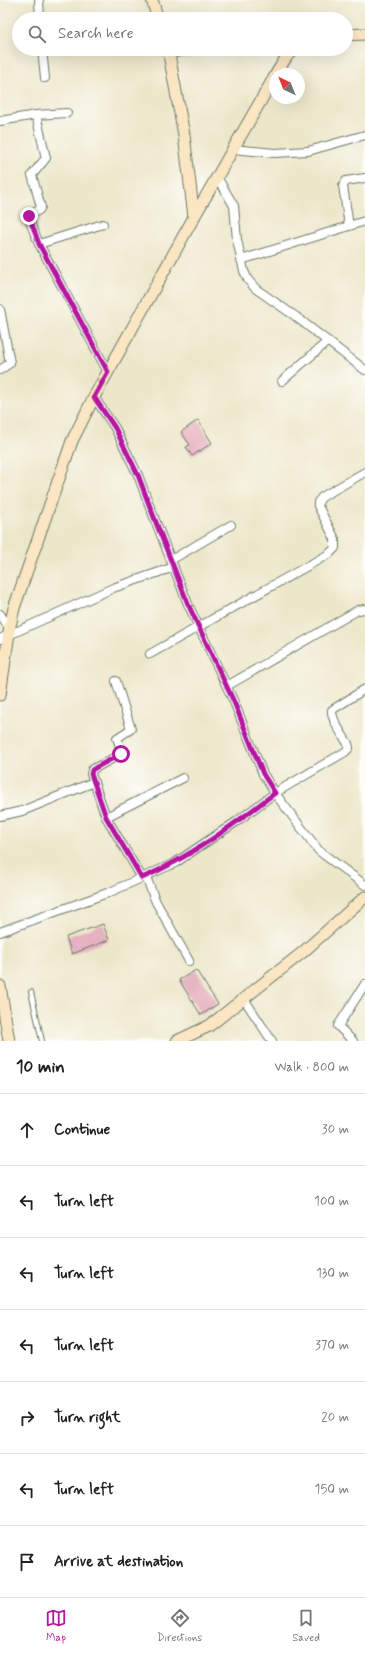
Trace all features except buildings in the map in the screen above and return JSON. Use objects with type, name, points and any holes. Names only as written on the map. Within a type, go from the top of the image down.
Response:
[{"type":"main road","points":[[152,0],[156,12]]},
{"type":"main road","points":[[353,35],[365,34]]},
{"type":"main road","points":[[169,56],[184,135],[194,216]]},
{"type":"main road","points":[[280,68],[287,56]]},
{"type":"main road","points":[[0,695],[6,635],[72,441],[94,397],[194,216],[269,87]]},
{"type":"main road","points":[[177,1041],[209,1026],[303,952],[365,897]]},
{"type":"main road","points":[[0,986],[2,1011],[9,1041]]},
{"type":"street","points":[[39,0],[40,12]]},
{"type":"street","points":[[43,56],[45,78]]},
{"type":"street","points":[[0,121],[36,115],[67,113]]},
{"type":"street","points":[[36,115],[46,158],[32,175],[41,206],[39,210],[30,215],[29,219],[39,244],[108,372]]},
{"type":"street","points":[[233,149],[275,153],[308,151],[365,135]]},
{"type":"street","points":[[217,177],[234,206],[236,240],[248,280],[256,289],[295,316],[365,370]]},
{"type":"street","points":[[349,226],[343,186],[346,181],[365,178]]},
{"type":"street","points":[[241,260],[365,221]]},
{"type":"street","points":[[39,244],[103,224]]},
{"type":"street","points":[[0,310],[10,363],[0,370]]},
{"type":"street","points":[[282,381],[328,341]]},
{"type":"street","points":[[94,397],[115,428],[138,475],[172,563],[199,627],[227,686],[263,774],[275,793],[319,851],[365,885]]},
{"type":"street","points":[[150,654],[329,554],[335,548],[335,539],[318,506],[318,502],[322,497],[365,472]]},
{"type":"street","points":[[0,614],[6,635],[172,563],[231,524]]},
{"type":"street","points":[[227,686],[339,620],[358,610],[365,609]]},
{"type":"street","points":[[116,681],[131,727],[129,731],[117,738],[122,752],[121,754],[92,770],[91,774],[106,817],[144,878],[189,961]]},
{"type":"street","points":[[0,932],[110,892],[175,863],[205,844],[275,793],[345,752],[349,748],[332,713],[332,710],[365,689]]},
{"type":"street","points":[[106,817],[183,778]]},
{"type":"street","points":[[0,816],[22,811],[94,782]]},
{"type":"street","points":[[353,1041],[338,1026],[365,984]]},
{"type":"street","points":[[244,999],[272,1041]]},
{"type":"lane","points":[[31,992],[42,1041]]},
{"type":"route","points":[[29,216],[36,239],[75,308],[108,372],[94,397],[115,428],[138,475],[188,604],[234,702],[263,774],[275,793],[205,844],[175,863],[142,878],[106,817],[91,774],[92,770],[95,768],[121,754]]}]
